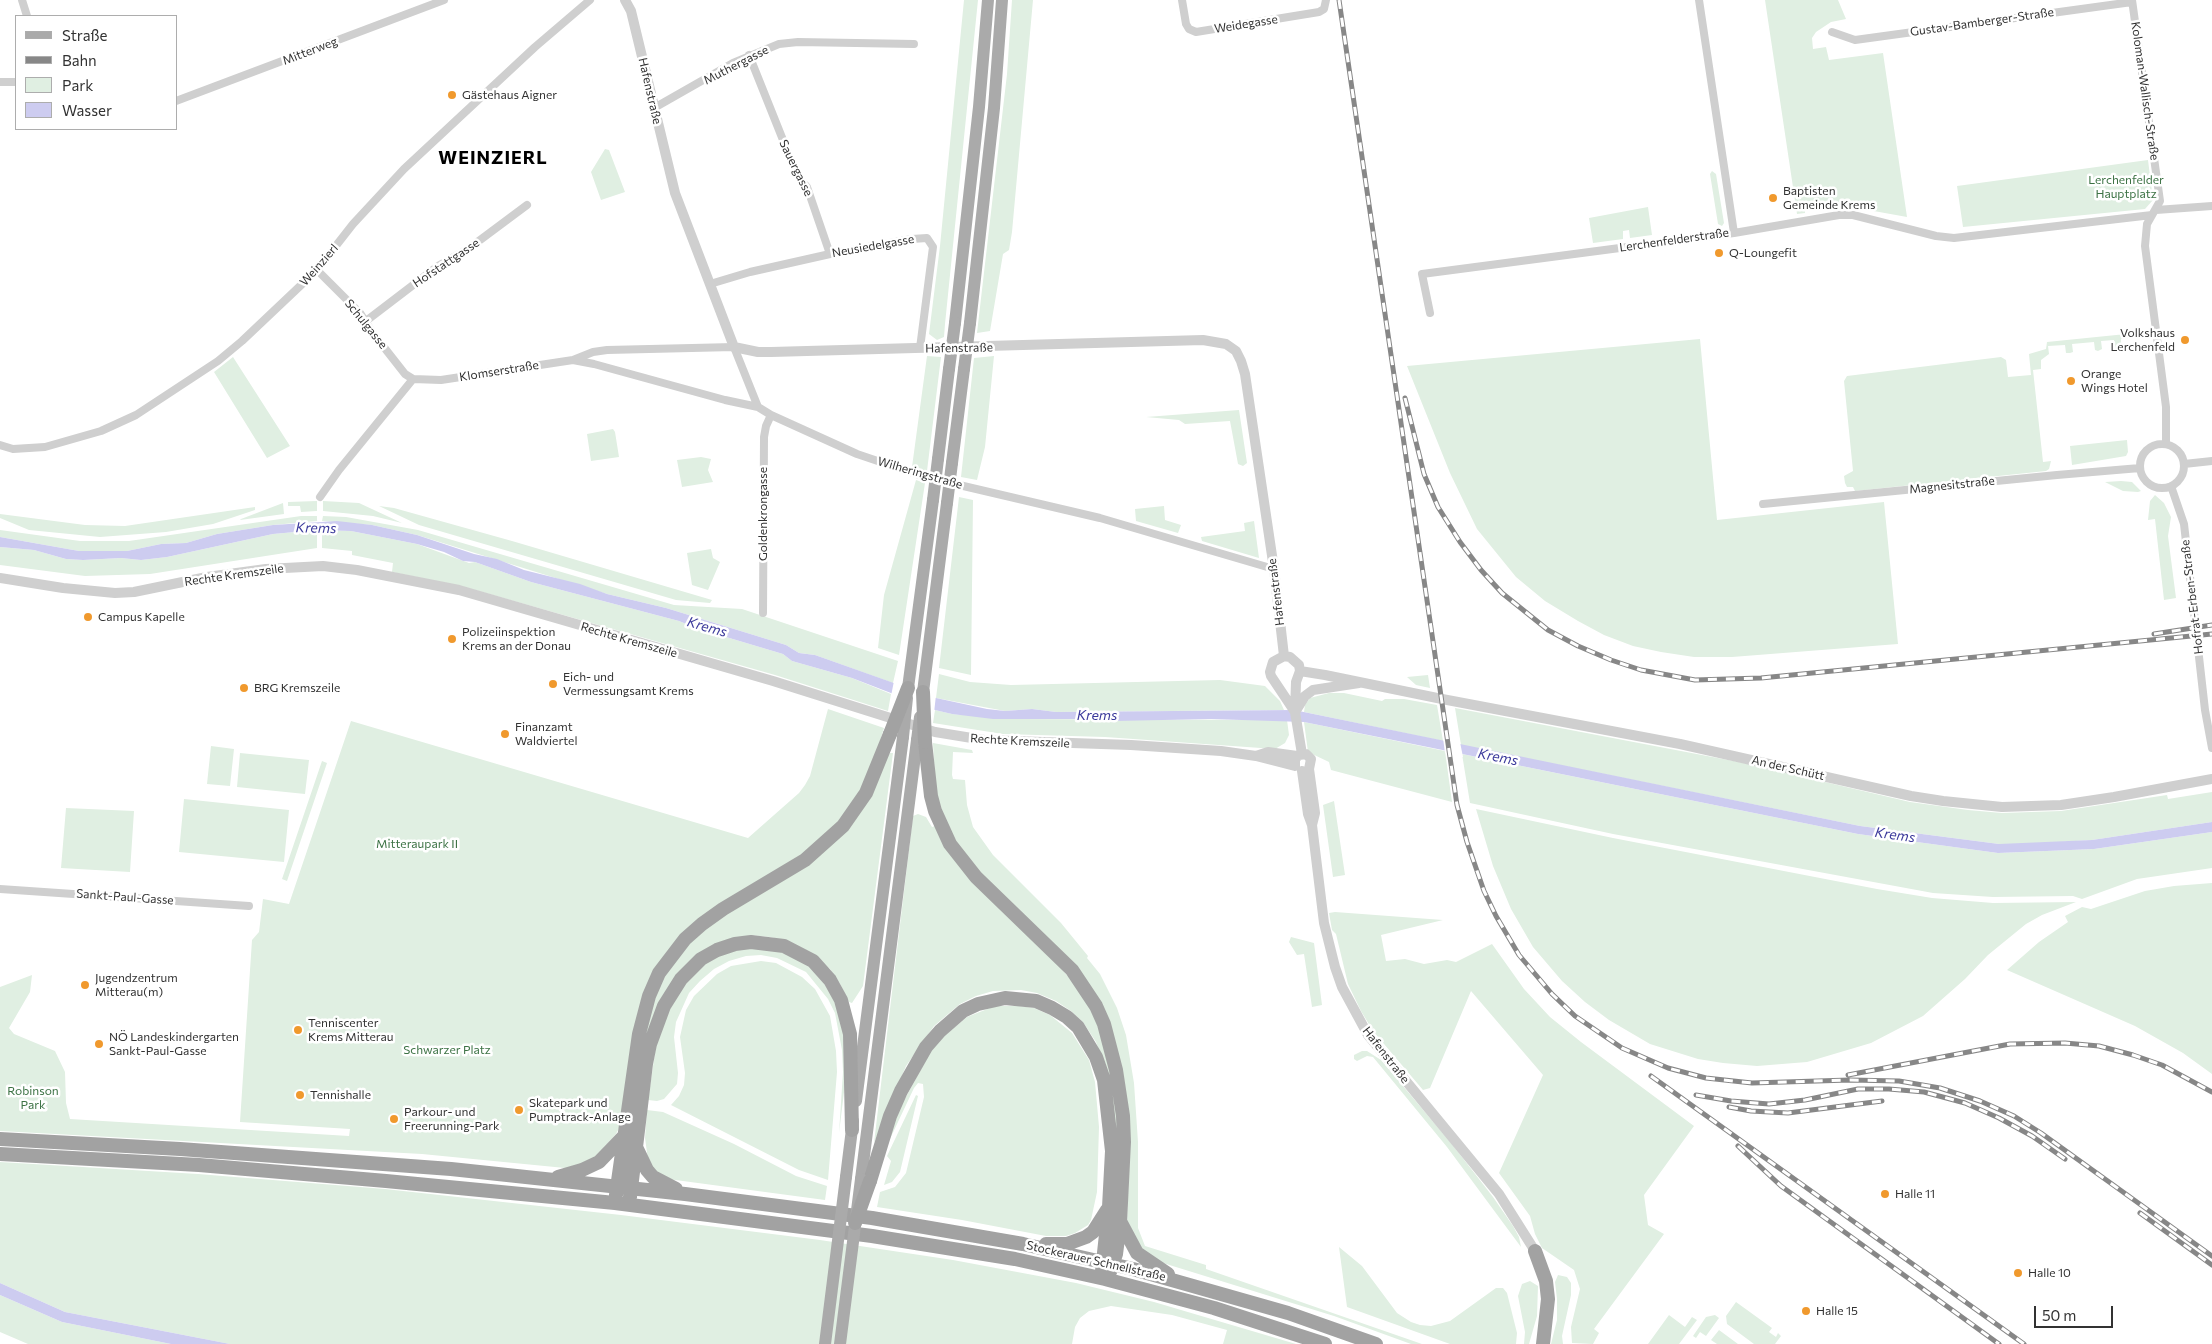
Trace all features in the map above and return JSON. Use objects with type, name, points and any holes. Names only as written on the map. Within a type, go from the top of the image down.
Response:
[{"type":"highway","points":[[615,1203],[642,1017],[659,973],[670,956],[702,924],[723,909],[805,860],[843,826],[866,792],[896,736],[908,688]]},
{"type":"highway","points":[[923,692],[921,741],[935,812],[950,844],[976,877],[1072,970],[1096,1006],[1104,1024],[1116,1070],[1123,1116],[1124,1169],[1120,1222],[1107,1263]]},
{"type":"highway","points":[[629,1205],[649,1051],[656,1025],[668,999],[681,979],[701,959],[716,950],[735,944],[751,942],[784,946],[800,953],[822,970],[836,991],[846,1016],[850,1034],[852,1130]]},
{"type":"highway","points":[[855,1223],[866,1180],[890,1116],[912,1070],[926,1047],[940,1031],[963,1011],[994,999],[1020,998],[1044,1004],[1067,1017],[1084,1036],[1096,1057],[1104,1080],[1112,1151],[1105,1279]]},
{"type":"highway","points":[[551,1179],[582,1170],[599,1162],[625,1134]]},
{"type":"highway","name":"Stockerauer Schnellstraße","points":[[0,1139],[322,1158],[551,1179],[685,1194],[920,1226],[1023,1244],[1179,1281],[1288,1313],[1376,1344]]},
{"type":"highway","points":[[636,1148],[654,1177],[685,1194]]},
{"type":"highway","name":"Stockerauer Schnellstraße","points":[[0,1154],[288,1172],[615,1203],[807,1226],[963,1250],[1105,1279],[1214,1308],[1325,1344]]},
{"type":"highway","points":[[1023,1244],[1067,1244],[1079,1241],[1093,1232],[1109,1207]]},
{"type":"highway","points":[[1120,1222],[1137,1253],[1179,1281]]},
{"type":"highway","points":[[1535,1251],[1546,1281],[1548,1299],[1542,1342]]},
{"type":"main road","points":[[908,688],[955,324],[979,107],[988,0]]},
{"type":"main road","points":[[923,692],[970,323],[994,108],[1002,0]]},
{"type":"main road","points":[[825,1344],[852,1130],[896,736]]},
{"type":"main road","points":[[866,1180],[921,741]]},
{"type":"main road","points":[[840,1344],[855,1223]]},
{"type":"street","points":[[22,0],[27,15]]},
{"type":"street","name":"Mitterweg","points":[[178,100],[444,0]]},
{"type":"street","name":"Weinzierl","points":[[0,445],[13,449],[44,447],[101,431],[136,414],[190,380],[242,341],[317,270],[353,224],[404,169],[535,47],[590,0]]},
{"type":"street","name":"Hafenstraße","points":[[625,0],[631,10],[669,176],[734,347],[758,352],[771,352],[1203,340],[1226,344],[1236,351],[1245,374],[1274,569],[1284,656],[1278,658],[1271,667],[1271,676],[1294,712]]},
{"type":"street","name":"Weidegasse","points":[[1182,0],[1186,24],[1189,29],[1196,32],[1318,12],[1324,9],[1326,0]]},
{"type":"street","name":"Lerchenfelderstraße","points":[[1430,313],[1422,274],[1734,233],[1699,0]]},
{"type":"street","name":"Gustav-Bamberger-Straße","points":[[1832,32],[1855,40],[2132,1]]},
{"type":"street","name":"Koloman-Wallisch-Straße","points":[[2132,1],[2160,196],[2160,202],[2154,213]]},
{"type":"street","name":"Muthergasse","points":[[654,108],[748,55],[779,44],[798,42],[914,44]]},
{"type":"street","name":"Sauergasse","points":[[748,55],[797,175],[807,187],[830,254]]},
{"type":"street","points":[[0,82],[15,82]]},
{"type":"street","name":"Hofstattgasse","points":[[366,321],[438,266],[468,249],[527,205]]},
{"type":"street","points":[[1734,233],[1839,214],[1853,214],[1936,236],[1954,238],[2212,206]]},
{"type":"street","points":[[2154,213],[2145,235],[2145,246],[2166,407],[2166,444]]},
{"type":"street","name":"Neusiedelgasse","points":[[710,284],[750,272],[830,254],[927,238],[933,247],[920,348]]},
{"type":"street","name":"Schulgasse","points":[[317,270],[360,313],[372,332],[406,374],[413,379]]},
{"type":"street","points":[[734,347],[758,407]]},
{"type":"street","name":"Klomserstraße","points":[[413,379],[441,380],[573,360],[584,355],[607,350],[734,347]]},
{"type":"street","name":"Wilheringstraße","points":[[573,360],[594,364],[724,400],[758,407],[771,415],[857,454],[893,467],[1100,518],[1274,569]]},
{"type":"street","points":[[320,497],[339,470],[413,379]]},
{"type":"street","name":"Goldenkrongasse","points":[[763,613],[764,438],[766,426],[771,415]]},
{"type":"street","points":[[2166,444],[2175,448],[2181,455],[2184,464],[2183,473],[2178,481],[2171,486],[2161,488],[2152,485],[2144,478],[2140,468],[2142,458],[2147,450],[2156,445],[2166,444]]},
{"type":"street","points":[[2184,464],[2212,461]]},
{"type":"street","name":"Magnesitstraße","points":[[1763,504],[2057,474],[2140,468]]},
{"type":"street","name":"Hofrat-Erben-Straße","points":[[2171,486],[2184,524],[2205,710],[2212,748]]},
{"type":"street","name":"Rechte Kremszeile","points":[[0,578],[64,588],[114,593],[134,592],[207,577],[266,569],[322,566],[357,570],[459,590],[773,682],[935,732],[984,740],[1140,746],[1221,751],[1256,756],[1268,752],[1301,761]]},
{"type":"street","points":[[1284,656],[1295,660],[1300,671]]},
{"type":"street","name":"Hafenstraße","points":[[1300,671],[1295,686],[1294,712],[1328,941],[1342,987],[1368,1035],[1498,1194],[1535,1251]]},
{"type":"street","name":"An der Schütt","points":[[1300,671],[1366,682],[1442,699],[1699,748],[1911,796],[1969,804],[2002,807],[2061,805],[2212,779]]},
{"type":"street","name":"An der Schütt","points":[[1294,712],[1309,692],[1318,688],[1366,682]]},
{"type":"street","points":[[1278,685],[1295,686]]},
{"type":"street","name":"Sankt-Paul-Gasse","points":[[0,889],[249,906]]},
{"type":"green space","points":[[964,0],[978,0],[944,337],[937,340],[929,334],[940,246]]},
{"type":"green space","points":[[1012,0],[1033,0],[1012,232],[1009,250],[1003,254],[990,331],[977,333],[1007,74]]},
{"type":"green space","points":[[1765,0],[1838,0],[1846,19],[1831,22],[1816,32],[1812,38],[1813,49],[1826,47],[1829,60],[1883,53],[1907,217],[1846,206],[1826,210],[1825,203],[1805,207],[1805,213],[1797,214]]},
{"type":"green space","points":[[605,149],[609,150],[625,192],[601,200],[591,172]]},
{"type":"green space","name":"Lerchenfelder Hauptplatz","points":[[2148,160],[2153,200],[2145,209],[1963,227],[1957,186]]},
{"type":"green space","points":[[1712,171],[1716,174],[1724,223],[1722,226],[1718,224],[1710,174]]},
{"type":"green space","points":[[1648,207],[1652,235],[1630,238],[1629,230],[1623,231],[1623,239],[1593,243],[1589,218]]},
{"type":"green space","points":[[2136,333],[2136,337],[2121,339],[2121,347],[2119,349],[2115,348],[2114,340],[2101,341],[2102,349],[2098,351],[2095,350],[2094,342],[2072,344],[2073,352],[2070,353],[2066,353],[2065,345],[2048,346],[2049,354],[2041,360],[2041,369],[2033,370],[2043,462],[2051,461],[2049,469],[2046,471],[1855,491],[1853,487],[1847,487],[1844,476],[1853,471],[1844,381],[1847,376],[2001,357],[2006,360],[2008,377],[2031,375],[2029,354],[2046,349],[2047,342]]},
{"type":"green space","points":[[1700,339],[1717,520],[1884,502],[1898,644],[1732,657],[1694,657],[1633,646],[1604,635],[1578,621],[1545,601],[1516,577],[1477,529],[1450,473],[1407,366]]},
{"type":"green space","points":[[927,356],[941,357],[927,471],[912,467]]},
{"type":"green space","points":[[994,356],[985,447],[977,480],[961,477],[974,358]]},
{"type":"green space","points":[[233,357],[290,446],[267,458],[214,372]]},
{"type":"green space","points":[[1239,410],[1247,463],[1243,466],[1238,464],[1230,421],[1185,424],[1179,420],[1146,417]]},
{"type":"green space","points":[[613,429],[619,457],[591,461],[587,434]]},
{"type":"green space","points":[[2127,440],[2128,452],[2126,456],[2072,465],[2070,446]]},
{"type":"green space","points":[[701,457],[711,459],[708,470],[713,482],[682,487],[677,460]]},
{"type":"green space","points":[[916,480],[925,483],[899,655],[878,648],[884,595]]},
{"type":"green space","points":[[2105,482],[2132,482],[2141,491],[2123,491]]},
{"type":"green space","points":[[2155,495],[2164,503],[2171,517],[2168,536],[2176,598],[2164,600],[2155,519],[2148,520],[2150,501]]},
{"type":"green space","points":[[959,497],[973,500],[971,675],[939,668]]},
{"type":"green space","points":[[317,501],[317,511],[301,512],[300,506],[288,506],[288,502]]},
{"type":"green space","points":[[323,501],[359,503],[402,523],[373,516],[323,511]]},
{"type":"green space","points":[[283,503],[284,514],[240,520],[241,519]]},
{"type":"green space","points":[[379,506],[394,508],[512,541],[712,600],[710,603],[676,600],[419,525]]},
{"type":"green space","points":[[1164,506],[1165,520],[1181,525],[1178,533],[1136,521],[1135,509]]},
{"type":"green space","points":[[255,507],[255,510],[213,524],[166,532],[100,537],[29,530],[0,518],[0,514],[85,525],[125,526]]},
{"type":"green space","points":[[301,516],[317,516],[317,521],[273,525],[217,534],[186,543],[161,544],[127,551],[79,551],[0,537],[0,530],[80,541],[129,541]]},
{"type":"green space","points":[[323,516],[346,517],[418,530],[674,605],[742,609],[898,661],[893,683],[815,655],[799,653],[786,645],[666,608],[607,594],[417,535],[372,525],[322,521]]},
{"type":"green space","points":[[1254,521],[1259,558],[1202,541],[1201,537],[1245,531],[1244,523]]},
{"type":"green space","points":[[317,530],[317,548],[150,574],[85,576],[0,565],[0,547],[34,550],[66,559],[121,558],[141,560],[167,557],[273,534]]},
{"type":"green space","points":[[322,530],[351,531],[417,544],[469,563],[475,562],[531,582],[679,621],[696,628],[783,654],[792,661],[852,678],[891,694],[888,711],[775,675],[461,586],[392,572],[393,563],[352,555],[352,551],[322,548]]},
{"type":"green space","points":[[711,549],[713,558],[720,562],[708,590],[692,585],[687,553]]},
{"type":"green space","points":[[939,674],[970,682],[1011,685],[1220,680],[1265,686],[1280,701],[1284,710],[1056,712],[1032,709],[1005,711],[936,698]]},
{"type":"green space","points":[[1428,675],[1430,688],[1416,685],[1407,677]]},
{"type":"green space","points":[[1329,693],[1344,693],[1382,701],[1385,699],[1404,699],[1437,705],[1443,741],[1304,712],[1305,705],[1310,698]]},
{"type":"green space","points":[[1455,708],[1744,763],[1910,802],[1968,810],[2002,813],[2061,811],[2167,795],[2168,799],[2212,792],[2212,822],[2092,840],[2027,844],[1999,844],[1860,826],[1461,745]]},
{"type":"green space","points":[[828,709],[884,728],[862,791],[840,823],[802,856],[721,904],[643,993],[633,1033],[621,1124],[616,1134],[595,1157],[576,1166],[565,1168],[422,1154],[0,1131],[0,987],[32,975],[30,992],[9,1028],[14,1034],[55,1051],[65,1072],[66,1103],[70,1119],[349,1136],[350,1129],[240,1122],[252,940],[259,932],[263,899],[289,904],[351,721],[748,838],[799,793],[805,785],[810,776]]},
{"type":"green space","points":[[935,710],[952,714],[1013,719],[1287,720],[1289,735],[1285,743],[1275,749],[1105,737],[1003,734],[933,723]]},
{"type":"green space","points":[[1304,722],[1445,751],[1452,802],[1331,770],[1329,762],[1308,752]]},
{"type":"green space","points":[[933,743],[972,750],[973,753],[953,752],[952,775],[953,779],[965,780],[967,805],[973,827],[993,855],[1061,923],[1088,956],[1087,958],[1100,974],[1117,1008],[1126,1035],[1134,1083],[1138,1142],[1138,1228],[1145,1246],[1206,1265],[1206,1269],[1422,1344],[1411,1344],[1334,1316],[1163,1263],[1144,1252],[1127,1222],[1129,1169],[1100,1004],[971,865],[948,828],[936,795]]},
{"type":"green space","points":[[211,746],[234,749],[230,786],[207,784]]},
{"type":"green space","points":[[240,753],[309,760],[305,794],[237,787]]},
{"type":"green space","points":[[890,753],[893,753],[863,986],[852,1003],[849,1002],[830,969],[802,948],[786,940],[750,935],[686,965],[640,1056],[653,997],[674,959],[705,927],[808,864]]},
{"type":"green space","points":[[1462,754],[1858,834],[1998,853],[2094,849],[2212,832],[2212,868],[2137,879],[2082,899],[2073,896],[1993,897],[1933,893],[1613,834],[1470,803]]},
{"type":"green space","points":[[322,761],[327,763],[287,881],[282,879]]},
{"type":"green space","points":[[184,799],[289,810],[284,862],[179,852]]},
{"type":"green space","points":[[1334,801],[1345,875],[1333,877],[1323,805]]},
{"type":"green space","points":[[66,808],[134,811],[130,872],[61,868]]},
{"type":"green space","points":[[1476,809],[1613,838],[1932,898],[1993,903],[2076,902],[2042,915],[2026,924],[1988,955],[1965,979],[1923,1016],[1871,1043],[1807,1062],[1757,1066],[1723,1063],[1698,1059],[1650,1044],[1609,1020],[1562,981],[1533,947],[1511,909],[1493,866]]},
{"type":"green space","points":[[918,814],[926,817],[932,827],[935,826],[1081,991],[1099,1026],[1116,1095],[1120,1169],[1110,1079],[1096,1042],[1083,1022],[1071,1011],[1056,1001],[1037,993],[1021,990],[993,991],[976,996],[960,1004],[934,1026],[906,1066],[874,1143],[913,816]]},
{"type":"green space","points":[[2212,883],[2212,1074],[2183,1053],[2135,1026],[2007,970],[2039,942],[2068,922],[2065,916],[2082,907],[2091,909],[2145,891],[2174,886]]},
{"type":"green space","points":[[1329,913],[1443,920],[1381,935],[1386,961],[1405,959],[1424,964],[1447,960],[1456,962],[1492,944],[1524,989],[1550,1017],[1694,1126],[1644,1195],[1648,1225],[1664,1234],[1594,1329],[1599,1333],[1593,1344],[1572,1343],[1571,1327],[1580,1289],[1574,1270],[1542,1248],[1535,1234],[1530,1216],[1499,1173],[1543,1075],[1471,991],[1430,1088],[1423,1090],[1373,1031],[1361,1011],[1348,984],[1336,934],[1332,930]]},
{"type":"green space","points":[[1291,937],[1314,943],[1322,1005],[1312,1007],[1304,954],[1297,955],[1289,942]]},
{"type":"green space","points":[[751,946],[783,951],[809,966],[820,977],[836,1002],[845,1034],[846,1076],[839,1133],[843,1072],[842,1050],[835,1013],[828,999],[806,972],[777,958],[761,955],[746,956],[729,961],[714,969],[689,993],[676,1022],[674,1037],[678,1073],[677,1084],[664,1099],[657,1101],[648,1100],[656,1046],[668,1008],[694,972],[719,954]]},
{"type":"green space","points":[[761,961],[776,963],[802,977],[815,989],[830,1016],[836,1051],[837,1072],[828,1180],[799,1170],[671,1105],[679,1096],[684,1085],[685,1073],[680,1037],[686,1010],[694,996],[717,974],[731,966]]},
{"type":"green space","points":[[995,1006],[1034,1008],[1050,1015],[1072,1033],[1089,1060],[1095,1082],[1099,1127],[1097,1192],[1091,1220],[1088,1225],[1066,1236],[1046,1236],[962,1220],[877,1207],[880,1192],[895,1187],[906,1173],[924,1097],[923,1084],[918,1083],[914,1088],[889,1141],[895,1117],[931,1051],[944,1036],[967,1017]]},
{"type":"green space","points":[[1367,1051],[1381,1060],[1451,1143],[1513,1226],[1519,1237],[1521,1247],[1447,1147],[1373,1057],[1367,1056],[1357,1061],[1354,1059],[1354,1055]]},
{"type":"green space","points":[[916,1095],[918,1096],[900,1172],[892,1182],[884,1185],[891,1161],[887,1156]]},
{"type":"green space","points":[[647,1110],[663,1112],[734,1144],[796,1176],[827,1186],[825,1200],[668,1179],[656,1172],[648,1160],[645,1138]]},
{"type":"green space","points":[[0,1162],[198,1174],[385,1189],[621,1215],[820,1240],[953,1260],[1076,1283],[1154,1302],[1296,1344],[1223,1344],[1227,1330],[1172,1315],[1111,1306],[1089,1311],[1080,1318],[1075,1327],[1072,1344],[230,1344],[65,1312],[0,1283]]},
{"type":"green space","points":[[1339,1247],[1362,1266],[1397,1313],[1411,1322],[1420,1325],[1431,1326],[1450,1321],[1496,1288],[1503,1288],[1507,1293],[1517,1333],[1516,1344],[1450,1344],[1347,1307]]},
{"type":"green space","points":[[1558,1275],[1567,1277],[1571,1283],[1571,1295],[1562,1336],[1563,1344],[1551,1344],[1557,1320],[1555,1282]]},
{"type":"green space","points":[[1530,1281],[1538,1286],[1537,1316],[1529,1344],[1524,1344],[1525,1332],[1518,1296],[1522,1284]]},
{"type":"green space","points":[[0,1295],[62,1322],[171,1344],[28,1344],[0,1332]]},
{"type":"green space","points":[[1736,1302],[1772,1328],[1769,1332],[1776,1337],[1778,1333],[1781,1336],[1775,1344],[1754,1344],[1727,1324],[1726,1316]]},
{"type":"green space","points":[[1669,1315],[1685,1327],[1692,1317],[1697,1320],[1679,1344],[1648,1344]]},
{"type":"green space","points":[[1715,1315],[1719,1318],[1706,1336],[1700,1332],[1696,1338],[1693,1336],[1706,1317]]},
{"type":"green space","points":[[1719,1330],[1738,1344],[1717,1344],[1711,1340]]},
{"type":"water","name":"Krems","points":[[337,521],[372,525],[417,535],[474,554],[497,559],[524,570],[580,584],[607,594],[666,608],[786,645],[799,653],[815,655],[936,698],[987,709],[1005,711],[1032,709],[1056,712],[1294,710],[1860,826],[1999,844],[2092,840],[2212,822],[2212,832],[2094,849],[1998,853],[1858,834],[1304,722],[1211,719],[1114,721],[1108,719],[993,719],[952,714],[935,710],[852,678],[792,661],[783,654],[696,628],[679,621],[531,582],[475,562],[463,561],[444,552],[417,544],[351,531],[317,530],[273,534],[167,557],[141,560],[121,558],[66,559],[34,550],[0,547],[0,537],[79,551],[127,551],[161,544],[186,543],[217,534],[273,525]]},
{"type":"water","points":[[0,1283],[65,1312],[230,1344],[171,1344],[62,1322],[0,1295]]},
{"type":"pier","points":[[894,681],[936,695],[934,713],[891,696]]},
{"type":"pier","points":[[1443,738],[1460,742],[1463,757],[1445,753]]},
{"type":"railway","points":[[1339,0],[1457,805],[1467,842],[1484,891],[1519,955],[1552,994],[1575,1016],[1622,1048],[1668,1068],[1706,1078],[1752,1083],[1850,1080],[1899,1081],[1940,1088],[1980,1101],[2014,1116],[2041,1133],[2212,1256]]},
{"type":"railway","points":[[1405,398],[1424,474],[1438,507],[1460,542],[1481,570],[1502,593],[1548,630],[1578,646],[1641,670],[1695,680],[1761,678],[2212,634]]},
{"type":"railway","points":[[2154,634],[2212,625]]},
{"type":"railway","points":[[1848,1075],[2010,1044],[2065,1043],[2099,1046],[2133,1055],[2162,1065],[2212,1092]]},
{"type":"railway","points":[[1651,1076],[2024,1344]]},
{"type":"railway","points":[[1696,1095],[1731,1101],[1769,1104],[1805,1100],[1858,1089],[1924,1092],[1965,1103],[1999,1118],[2032,1136],[2065,1159]]},
{"type":"railway","points":[[1729,1107],[1751,1111],[1788,1113],[1882,1101]]},
{"type":"railway","points":[[1738,1146],[1781,1186],[1999,1344]]},
{"type":"railway","points":[[2140,1213],[2212,1265]]},
{"type":"place","name":"Gästehaus Aigner","points":[[452,95]]},
{"type":"place","name":"Baptisten Gemeinde Krems","points":[[1773,198]]},
{"type":"place","name":"Q-Loungefit","points":[[1719,253]]},
{"type":"place","name":"Volkshaus Lerchenfeld","points":[[2185,340]]},
{"type":"place","name":"Orange Wings Hotel","points":[[2071,381]]},
{"type":"place","name":"Campus Kapelle","points":[[88,617]]},
{"type":"place","name":"Polizeiinspektion Krems an der Donau","points":[[452,639]]},
{"type":"place","name":"Eich- und Vermessungsamt Krems","points":[[553,684]]},
{"type":"place","name":"BRG Kremszeile","points":[[244,688]]},
{"type":"place","name":"Finanzamt Waldviertel","points":[[505,734]]},
{"type":"place","name":"Jugendzentrum Mitterau(m)","points":[[85,985]]},
{"type":"place","name":"Tenniscenter Krems Mitterau","points":[[298,1030]]},
{"type":"place","name":"NÖ Landeskindergarten Sankt-Paul-Gasse","points":[[99,1044]]},
{"type":"place","name":"Tennishalle","points":[[300,1095]]},
{"type":"place","name":"Skatepark und Pumptrack-Anlage","points":[[519,1110]]},
{"type":"place","name":"Parkour- und Freerunning-Park","points":[[394,1119]]},
{"type":"place","name":"Halle 11","points":[[1885,1194]]},
{"type":"place","name":"Halle 10","points":[[2018,1273]]},
{"type":"place","name":"Halle 15","points":[[1806,1311]]},
{"type":"district","name":"WEINZIERL","points":[[493,158]]},
{"type":"park label","name":"Mitteraupark II","points":[[417,844]]},
{"type":"park label","name":"Schwarzer Platz","points":[[447,1050]]},
{"type":"park label","name":"Robinson Park","points":[[33,1098]]}]
